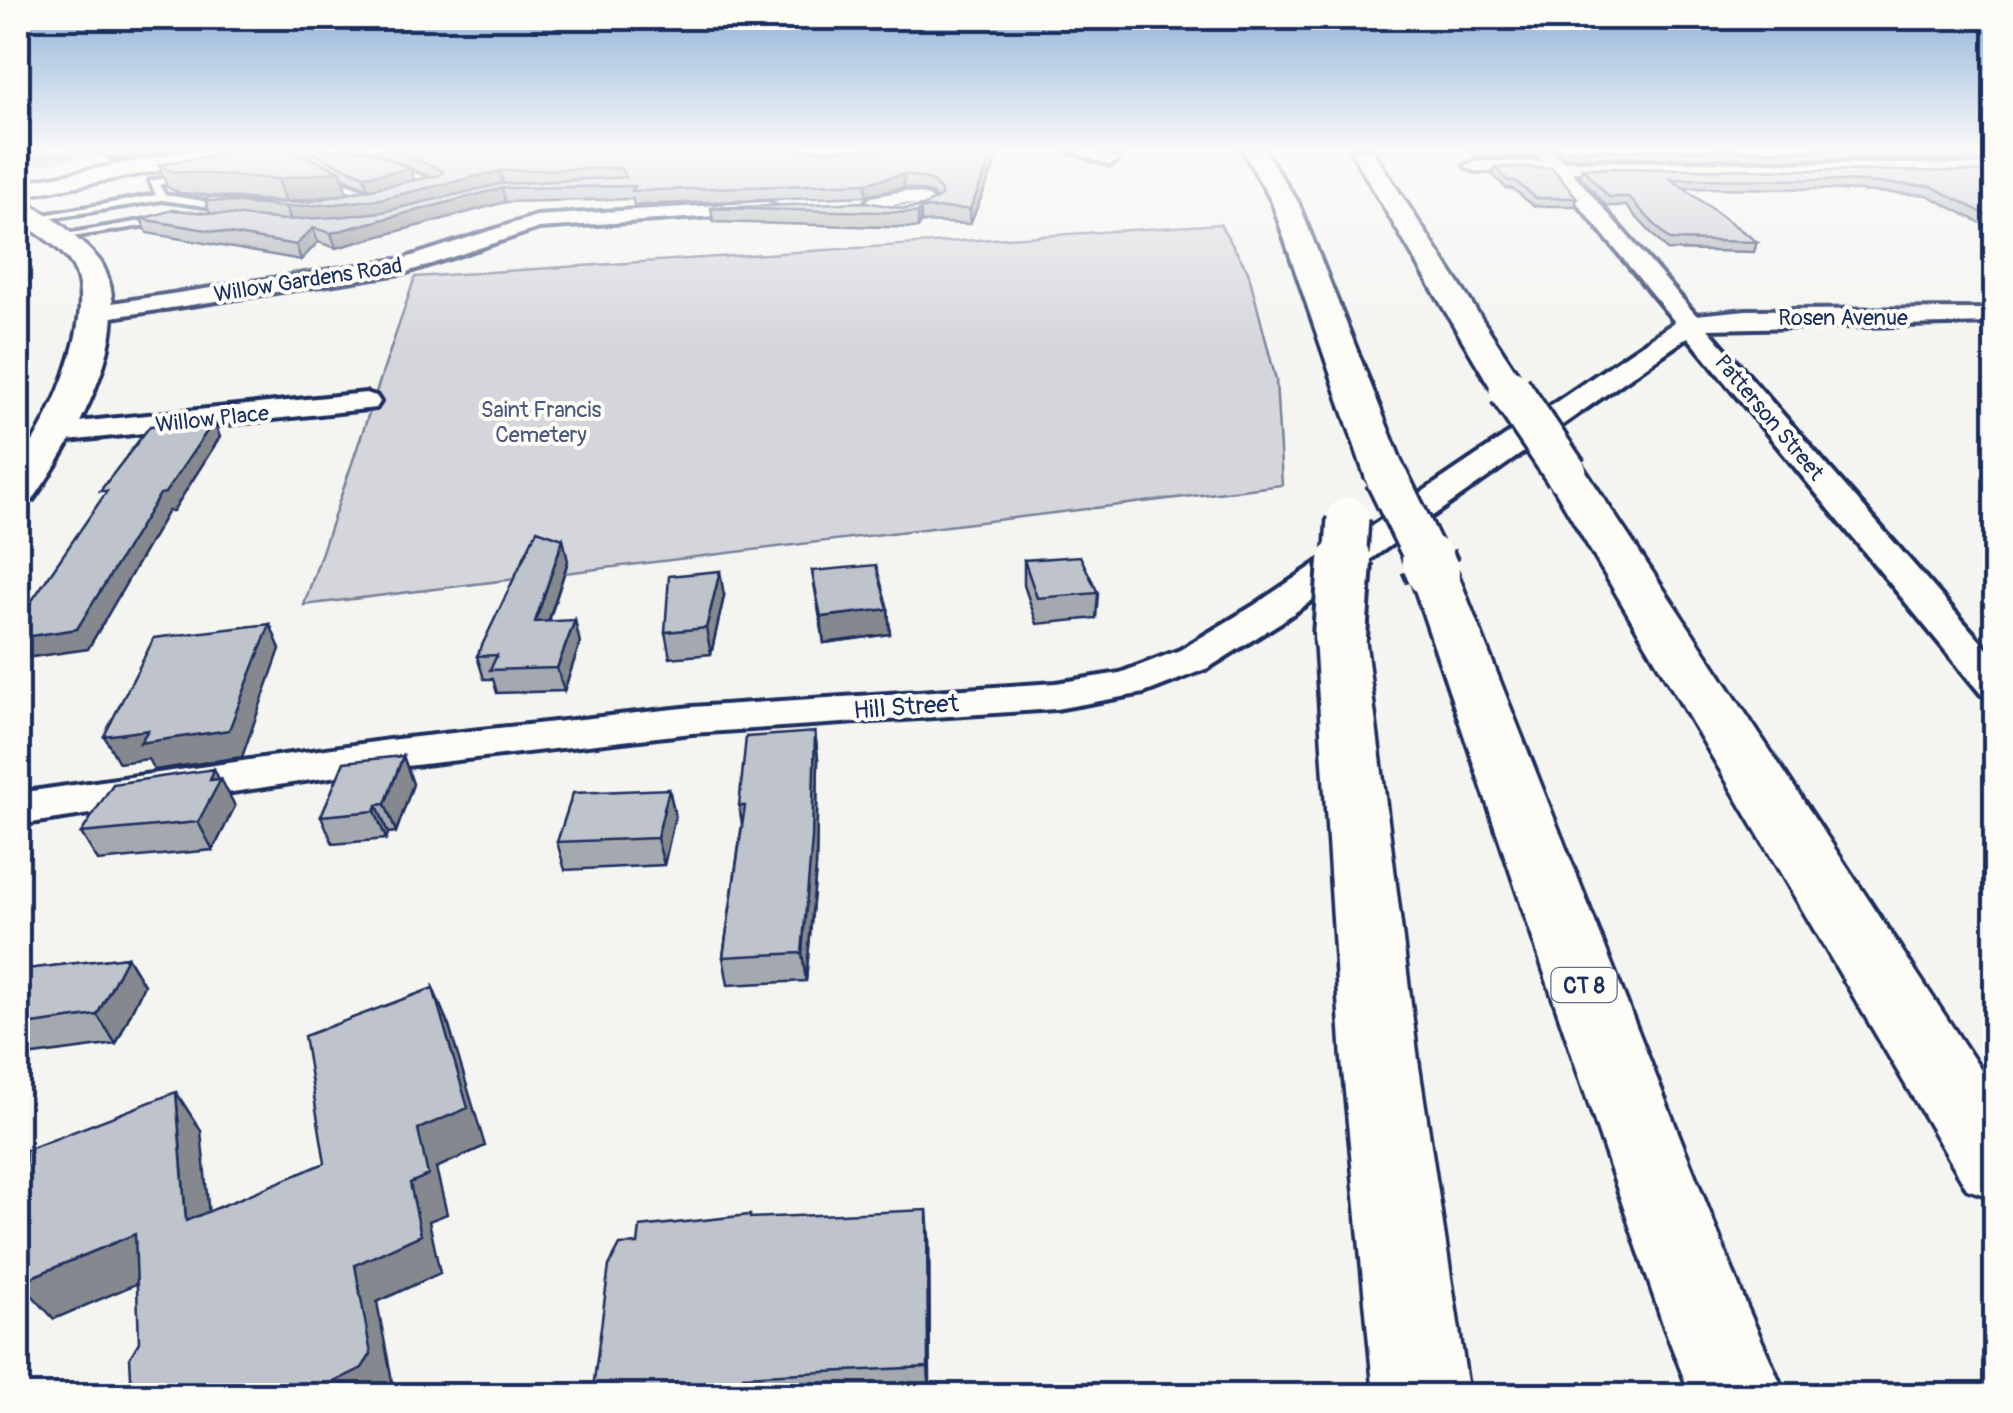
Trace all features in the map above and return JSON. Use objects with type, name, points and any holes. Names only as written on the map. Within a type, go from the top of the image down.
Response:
[{"type":"main road","name":"CT 8","points":[[1290,216],[1349,384],[1386,476],[1432,572],[1710,1328],[1739,1396]]},
{"type":"main road","points":[[1401,216],[1996,1163]]},
{"type":"main road","points":[[18,492],[58,433],[91,345],[99,312],[89,267],[31,217]]},
{"type":"main road","points":[[1349,384],[1348,518],[1340,638],[1380,1060],[1422,1396]]},
{"type":"street","name":"Willow Gardens Road","points":[[99,312],[407,264],[536,222],[575,216]]},
{"type":"street","name":"Patterson Street","points":[[1599,216],[1996,684]]},
{"type":"street","name":"Rosen Avenue","points":[[1691,323],[1746,318],[1996,316]]},
{"type":"street","name":"Hill Street","points":[[18,809],[389,754],[692,720],[1056,696],[1129,684],[1194,659],[1267,614],[1691,323]]},
{"type":"street","name":"Willow Place","points":[[58,433],[366,402]]},
{"type":"lane","points":[[31,217],[178,218]]},
{"type":"green space","name":"Saint Francis Cemetery","points":[[1220,224],[1248,271],[1276,380],[1282,485],[304,605],[415,277]]},
{"type":"building","points":[[152,216],[286,220],[396,216],[331,233],[313,228],[296,245],[141,219]]},
{"type":"building","points":[[1646,216],[1721,216],[1757,242],[1670,240]]},
{"type":"building","points":[[214,421],[165,493],[160,494],[77,629],[18,638],[18,621],[107,491],[100,491],[150,426]]},
{"type":"building","points":[[537,530],[563,539],[535,622],[575,620],[557,668],[490,670],[497,655],[477,656]]},
{"type":"building","points":[[1080,556],[1098,593],[1037,598],[1024,560]]},
{"type":"building","points":[[876,565],[888,609],[821,617],[812,571]]},
{"type":"building","points":[[720,571],[706,628],[665,632],[669,576]]},
{"type":"building","points":[[270,624],[229,730],[140,743],[148,730],[104,736],[154,638]]},
{"type":"building","points":[[815,732],[812,839],[802,953],[723,957],[745,806],[739,806],[746,737]]},
{"type":"building","points":[[403,756],[385,804],[377,805],[375,811],[321,816],[344,762]]},
{"type":"building","points":[[214,769],[210,780],[221,779],[198,822],[81,833],[113,784]]},
{"type":"building","points":[[669,789],[657,838],[557,842],[573,793]]},
{"type":"building","points":[[127,957],[97,1015],[18,1026],[18,970]]},
{"type":"building","points":[[433,988],[468,1108],[418,1129],[428,1175],[410,1183],[421,1235],[355,1265],[371,1354],[362,1368],[305,1396],[132,1396],[130,1357],[139,1342],[135,1234],[20,1282],[26,1150],[176,1092],[186,1221],[325,1163],[304,1036]]},
{"type":"building","points":[[927,1210],[928,1367],[743,1376],[743,1381],[626,1396],[592,1396],[609,1266],[620,1245],[638,1244],[640,1227],[750,1215]]}]
